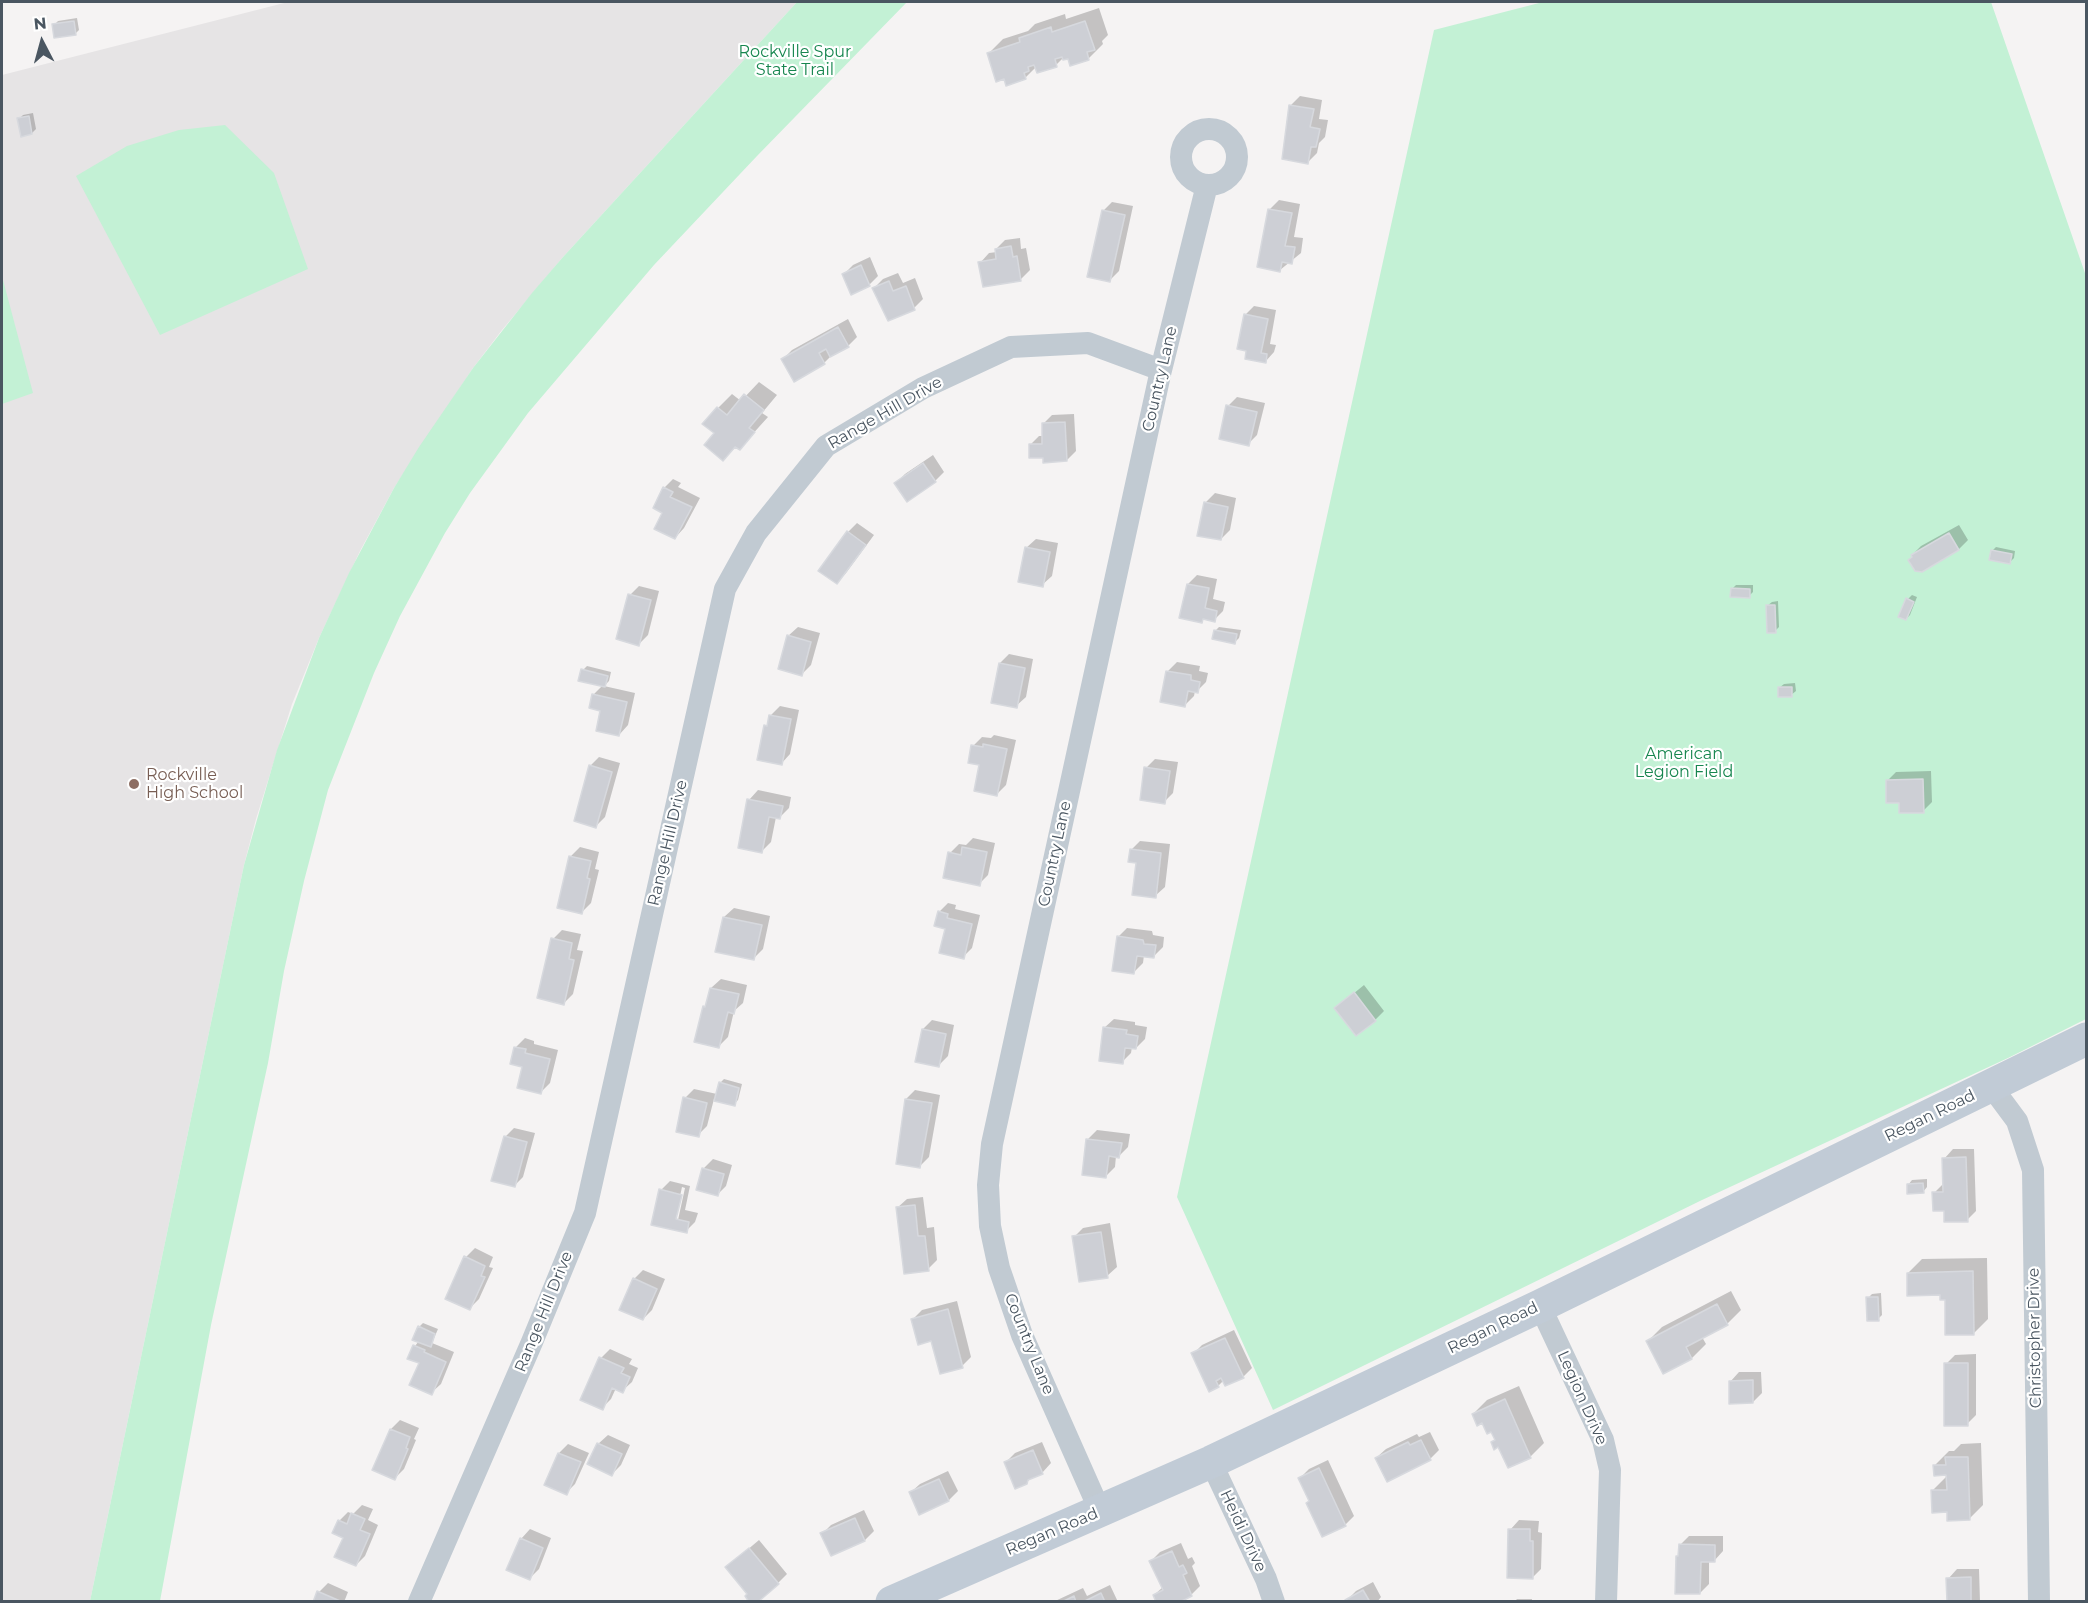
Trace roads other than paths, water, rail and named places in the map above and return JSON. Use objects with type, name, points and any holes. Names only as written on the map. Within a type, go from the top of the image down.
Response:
[{"type":"street","name":"Country Lane","points":[[1100,1512],[1022,1335],[999,1268],[990,1226],[988,1185],[995,1133],[1161,370],[1207,185]]},
{"type":"street","name":"Range Hill Drive","points":[[419,1602],[532,1342],[585,1213],[725,590],[756,533],[826,446],[923,388],[1011,347],[1088,343],[1161,370]]},
{"type":"street","name":"Regan Road","points":[[892,1602],[1211,1462],[1540,1306],[2086,1039]]},
{"type":"street","name":"Christopher Drive","points":[[1991,1086],[2017,1120],[2033,1170],[2039,1602]]},
{"type":"street","name":"Legion Drive","points":[[1540,1306],[1603,1440],[1610,1470],[1606,1602]]},
{"type":"street","name":"Heidi Drive","points":[[1211,1462],[1266,1579],[1274,1602]]},
{"type":"place","name":"Rockville High School","points":[[134,784]]},
{"type":"park label","name":"Rockville Spur State Trail","points":[[795,61]]},
{"type":"park label","name":"American Legion Field","points":[[1684,763]]}]
